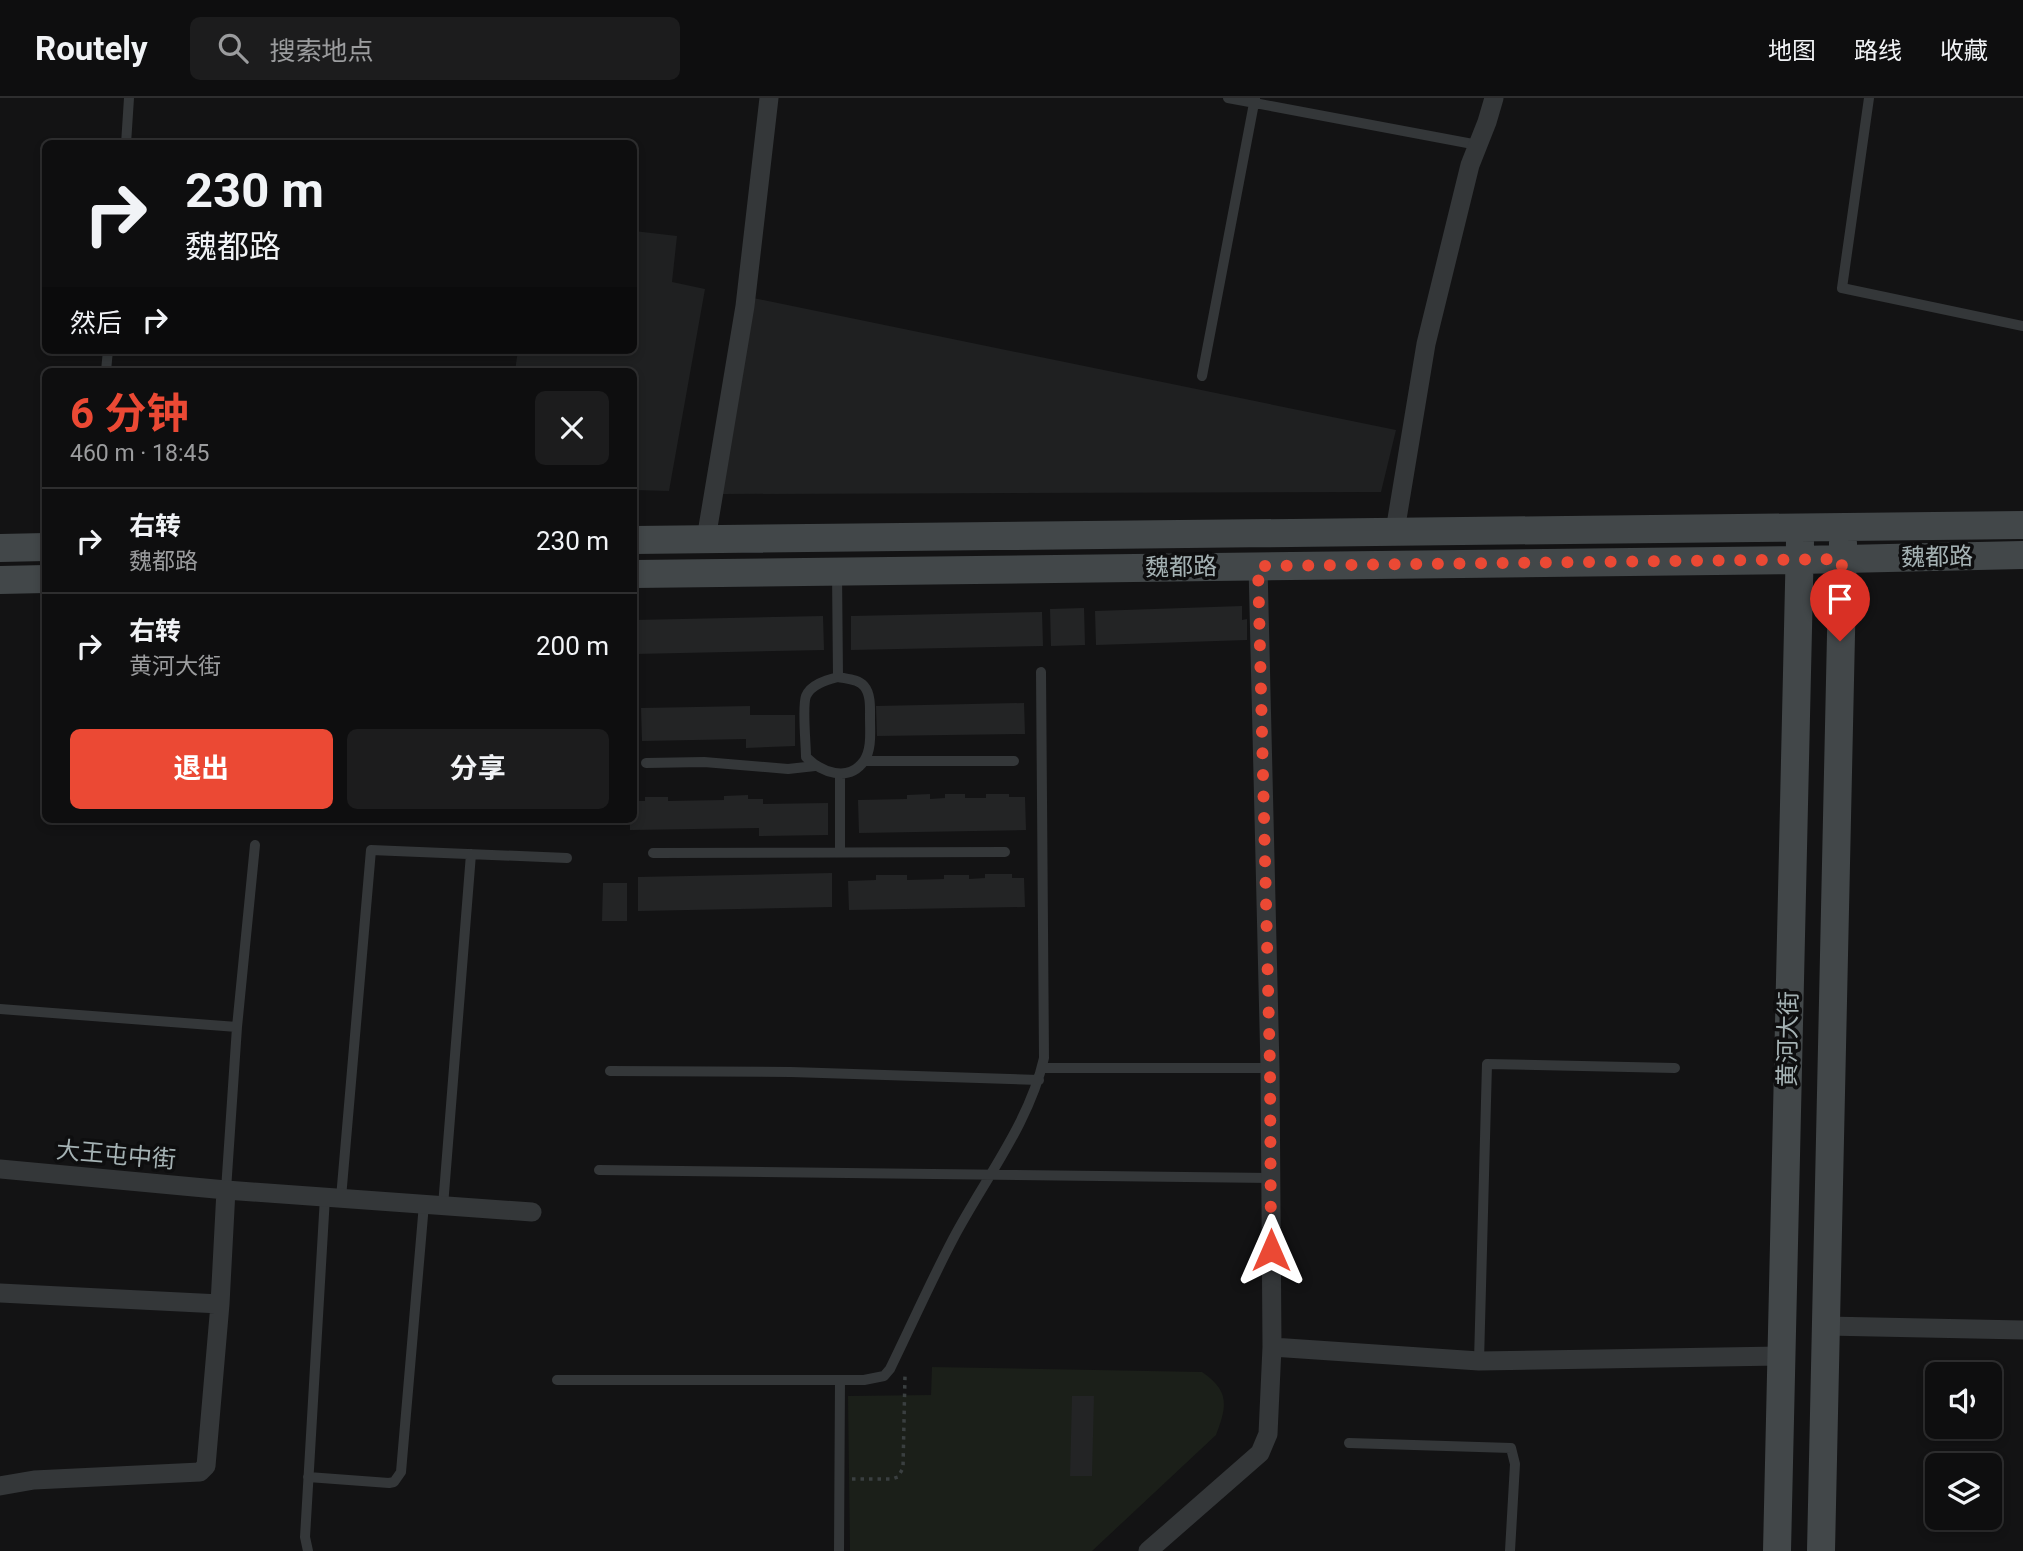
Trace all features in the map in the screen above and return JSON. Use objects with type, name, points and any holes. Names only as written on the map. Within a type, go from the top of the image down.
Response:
[{"type":"main road","name":"魏都路","points":[[637,540],[2023,525]]},
{"type":"main road","name":"黄河大街","points":[[1777,1551],[1800,528]]},
{"type":"main road","name":"黄河大街","points":[[1821,1551],[1844,528]]},
{"type":"main road","points":[[0,548],[42,547]]},
{"type":"main road","name":"魏都路","points":[[637,574],[2023,555]]},
{"type":"main road","points":[[0,580],[42,579]]},
{"type":"street","points":[[706,539],[745,306],[769,98]]},
{"type":"street","points":[[1395,531],[1426,344],[1470,165],[1494,98]]},
{"type":"street","points":[[1148,1551],[1260,1453],[1268,1434],[1272,1347],[1270,1068],[1258,566]]},
{"type":"street","name":"大王屯中街","points":[[0,1169],[226,1190],[532,1212]]},
{"type":"street","points":[[0,1486],[34,1480],[200,1472],[206,1466],[220,1304],[226,1190]]},
{"type":"street","points":[[0,1293],[220,1304]]},
{"type":"street","points":[[1826,1326],[2023,1330]]},
{"type":"street","points":[[1272,1347],[1479,1361],[1781,1356]]},
{"type":"lane","points":[[126,140],[129,98]]},
{"type":"lane","points":[[1228,98],[1255,100],[1478,145]]},
{"type":"lane","points":[[1869,98],[1842,288],[2023,326]]},
{"type":"lane","points":[[1202,376],[1255,100]]},
{"type":"lane","points":[[837,572],[838,677]]},
{"type":"lane","points":[[557,1380],[864,1380],[884,1376],[891,1369],[953,1239],[1029,1105],[1042,1068],[1041,672]]},
{"type":"lane","points":[[838,677],[856,680],[865,686],[870,698],[870,743],[864,761],[852,771],[840,774],[815,766],[806,757],[805,698],[811,689],[823,681],[838,677]]},
{"type":"lane","points":[[864,761],[1014,761]]},
{"type":"lane","points":[[646,763],[704,762],[788,769],[815,766]]},
{"type":"lane","points":[[840,774],[840,852]]},
{"type":"lane","points":[[226,1190],[237,1027],[255,845]]},
{"type":"lane","points":[[307,1551],[305,1537],[309,1477],[333,1198],[371,850],[567,858]]},
{"type":"lane","points":[[653,853],[1005,852]]},
{"type":"lane","points":[[309,1477],[389,1483],[394,1482],[401,1472],[471,854]]},
{"type":"lane","points":[[0,1009],[237,1027]]},
{"type":"lane","points":[[1479,1361],[1487,1065],[1675,1068]]},
{"type":"lane","points":[[1042,1068],[1270,1068]]},
{"type":"lane","points":[[610,1071],[791,1072],[1039,1080]]},
{"type":"lane","points":[[599,1170],[1271,1178]]},
{"type":"lane","points":[[839,1380],[839,1551]]},
{"type":"lane","points":[[1349,1443],[1511,1448],[1515,1464],[1510,1551]]},
{"type":"path","points":[[839,1479],[892,1479],[898,1477],[903,1468],[906,1338]]},
{"type":"shaded area","points":[[637,231],[677,236],[672,282],[705,289],[669,491],[637,490],[637,368],[515,368],[517,354],[637,354]]},
{"type":"shaded area","points":[[753,298],[1396,430],[1381,492],[722,494]]},
{"type":"shaded area","points":[[932,1367],[1202,1372],[1218,1386],[1224,1407],[1216,1435],[1092,1551],[850,1551],[848,1396],[931,1395]]},
{"type":"building","points":[[1242,606],[1242,620],[1247,619],[1247,640],[1096,645],[1095,611]]},
{"type":"building","points":[[1084,608],[1085,645],[1051,646],[1050,609]]},
{"type":"building","points":[[1042,612],[1043,646],[851,650],[851,616]]},
{"type":"building","points":[[823,616],[824,650],[637,654],[637,620]]},
{"type":"building","points":[[1024,703],[1025,734],[877,736],[876,706]]},
{"type":"building","points":[[750,706],[750,715],[795,715],[795,746],[746,748],[746,739],[642,741],[641,708]]},
{"type":"building","points":[[930,794],[930,799],[945,798],[945,794],[965,794],[965,798],[986,798],[986,794],[1025,797],[1026,830],[859,833],[858,800],[907,799],[907,795]]},
{"type":"building","points":[[748,795],[748,799],[763,799],[763,804],[828,803],[828,835],[759,836],[759,828],[630,830],[630,823],[637,823],[637,801],[645,801],[645,797],[668,797],[668,801],[724,800],[724,796]]},
{"type":"building","points":[[832,873],[832,907],[638,911],[638,877]]},
{"type":"building","points":[[985,874],[1012,874],[1012,878],[1024,878],[1025,907],[849,910],[848,881],[876,880],[876,875],[907,875],[907,880],[944,879],[944,875],[969,875],[969,879],[985,878]]},
{"type":"building","points":[[603,883],[627,883],[627,921],[602,921]]},
{"type":"building","points":[[1072,1396],[1094,1396],[1092,1476],[1070,1476]]},
{"type":"route","points":[[1271,1250],[1270,1068],[1258,566],[1842,559],[1840,641]]}]
